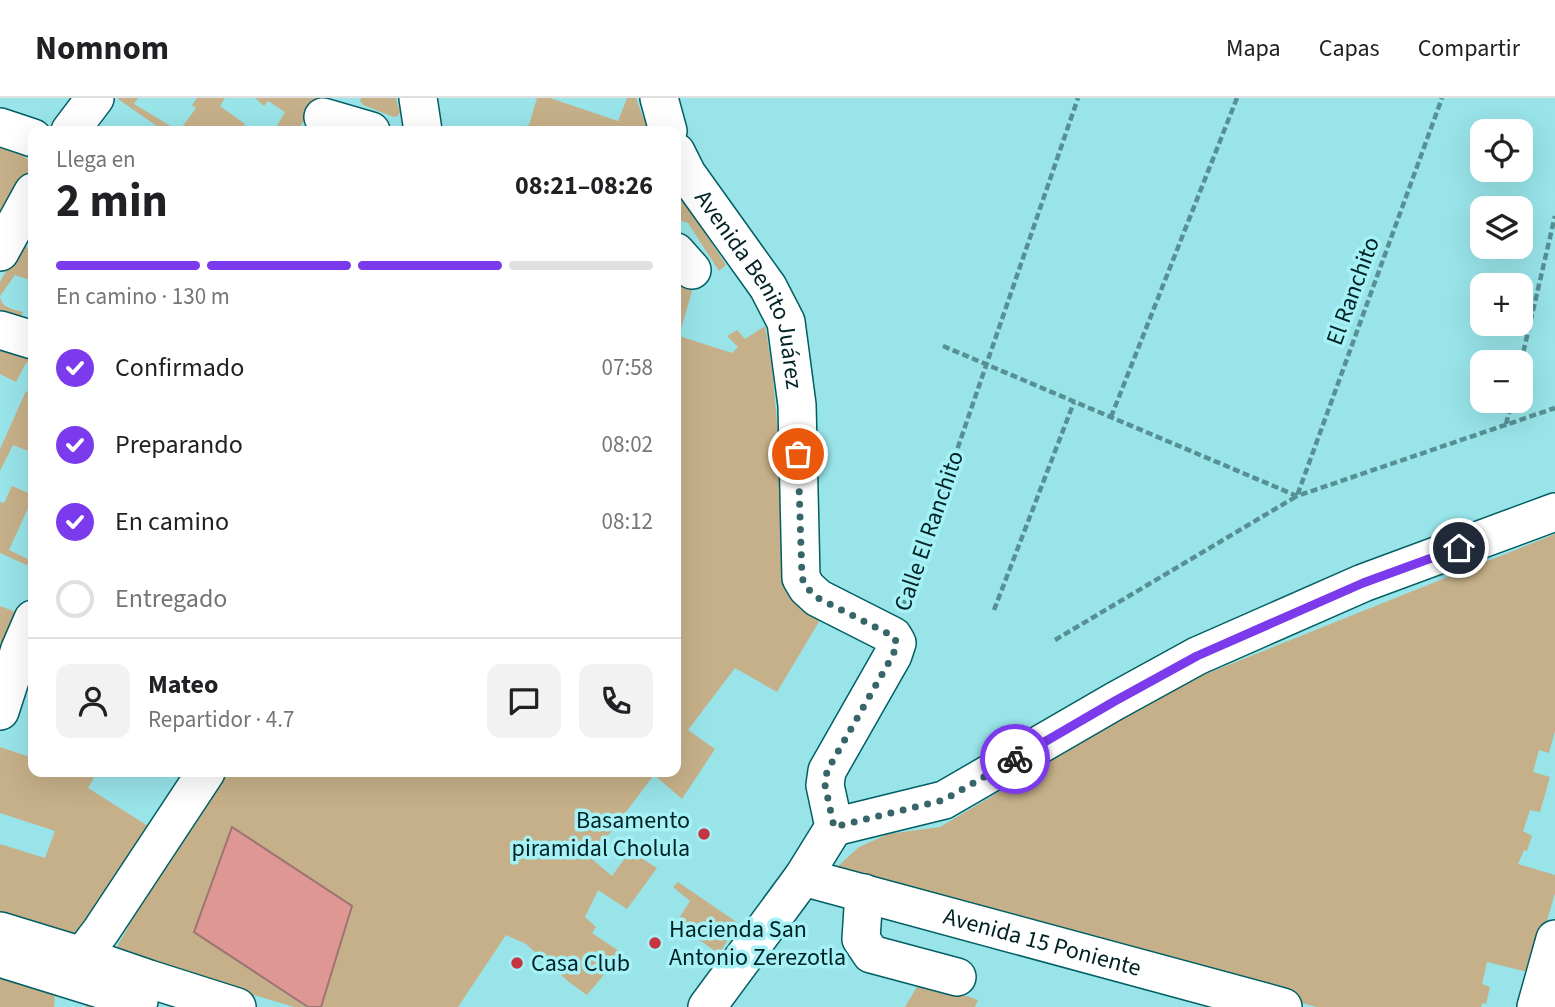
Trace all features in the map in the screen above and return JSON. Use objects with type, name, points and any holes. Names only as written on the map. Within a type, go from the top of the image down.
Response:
[{"type":"street","points":[[74,126],[95,98]]},
{"type":"street","points":[[418,98],[422,126]]},
{"type":"street","points":[[659,98],[667,126]]},
{"type":"street","points":[[324,115],[356,126]]},
{"type":"street","points":[[0,127],[28,136]]},
{"type":"street","name":"Avenida Benito Juárez","points":[[681,162],[768,287],[786,322],[797,405],[802,578],[807,588],[818,598],[893,636]]},
{"type":"street","points":[[0,252],[28,201]]},
{"type":"street","points":[[0,330],[28,338]]},
{"type":"street","points":[[708,1007],[803,877],[834,827],[944,800],[1197,656],[1363,583],[1555,512]]},
{"type":"street","points":[[0,711],[28,631]]},
{"type":"street","name":"Calle El Ranchito","points":[[834,827],[825,785],[827,771],[893,655],[897,643],[893,636]]},
{"type":"street","points":[[82,956],[102,931],[203,777]]},
{"type":"street","name":"Avenida 15 Poniente","points":[[803,877],[1283,1007]]},
{"type":"street","points":[[864,893],[861,939],[871,954],[957,977]]},
{"type":"street","points":[[0,931],[82,956],[221,1005]]},
{"type":"street","points":[[1536,1007],[1555,939]]},
{"type":"street","points":[[0,958],[157,1007]]},
{"type":"path","name":"Calle El Ranchito","points":[[893,636],[1078,98]]},
{"type":"path","points":[[1111,417],[1237,98]]},
{"type":"path","name":"El Ranchito","points":[[1297,496],[1442,98]]},
{"type":"path","points":[[1524,350],[1555,216]]},
{"type":"path","points":[[943,346],[1297,496]]},
{"type":"path","points":[[994,610],[1074,402]]},
{"type":"path","points":[[1055,640],[1297,496],[1555,408]]},
{"type":"path","points":[[1506,425],[1509,413]]},
{"type":"shaded area","points":[[138,98],[134,104],[171,126],[157,126],[118,99]]},
{"type":"shaded area","points":[[197,98],[225,98],[220,106],[245,124],[183,126],[196,108],[192,105]]},
{"type":"shaded area","points":[[255,98],[319,98],[300,126],[277,126],[285,112],[268,101],[264,106]]},
{"type":"shaded area","points":[[361,98],[396,98],[400,112],[394,117],[363,105]]},
{"type":"shaded area","points":[[537,98],[550,98],[618,121],[627,98],[636,98],[646,126],[526,126],[529,125]]},
{"type":"shaded area","points":[[0,146],[28,160],[28,177],[0,228]]},
{"type":"shaded area","points":[[681,196],[726,265],[719,271],[688,223],[681,221]]},
{"type":"shaded area","points":[[21,244],[28,248],[28,279],[15,275],[0,296],[0,282]]},
{"type":"shaded area","points":[[681,274],[692,291],[681,329]]},
{"type":"shaded area","points":[[0,296],[5,306],[23,312],[20,320],[0,312]]},
{"type":"shaded area","points":[[765,326],[772,367],[793,599],[820,620],[777,692],[735,668],[688,730],[715,749],[682,799],[656,777],[681,777],[681,337],[732,353],[738,347],[727,336],[737,330],[745,339]]},
{"type":"shaded area","points":[[0,343],[28,353],[28,364],[16,382],[0,374]]},
{"type":"shaded area","points":[[26,391],[28,392],[28,451],[13,445],[0,471],[0,449]]},
{"type":"shaded area","points":[[12,486],[28,493],[28,508],[9,550],[28,559],[28,566],[0,553],[0,502],[4,503]]},
{"type":"shaded area","points":[[1555,534],[1555,731],[1549,753],[1539,750],[1533,772],[1550,777],[1540,812],[1530,810],[1523,831],[1532,836],[1527,851],[1524,850],[1518,864],[1555,875],[1555,893],[1532,973],[1487,962],[1482,984],[1490,987],[1486,1004],[1482,1003],[1481,1007],[1317,1007],[835,879],[837,867],[859,847],[888,834],[940,827],[1181,684]]},
{"type":"shaded area","points":[[0,606],[24,615],[0,671]]},
{"type":"shaded area","points":[[0,747],[28,756],[28,777],[94,777],[88,788],[159,833],[87,939],[0,920],[0,844],[45,858],[55,831],[0,813]]},
{"type":"shaded area","points":[[213,777],[652,777],[591,858],[612,876],[630,851],[657,868],[627,909],[598,890],[585,917],[596,927],[592,933],[622,953],[587,995],[526,944],[506,935],[458,1007],[321,1007],[352,906],[232,827],[194,932],[306,1007],[294,1007],[119,955],[116,949]]},
{"type":"shaded area","points":[[232,827],[352,906],[321,1007],[308,1007],[194,932]]},
{"type":"shaded area","points":[[678,882],[738,923],[719,954],[676,923],[690,901],[673,887]]},
{"type":"shaded area","points":[[0,967],[142,1007],[86,1007],[87,998],[55,994],[54,1007],[0,1007]]},
{"type":"shaded area","points":[[921,980],[978,1000],[975,1007],[905,1007]]},
{"type":"way so far","points":[[798,454],[802,578],[807,588],[818,598],[893,636],[897,643],[893,655],[827,771],[825,785],[834,827],[944,800],[1015,759]]},
{"type":"place","name":"Basamento piramidal Cholula","points":[[704,834]]},
{"type":"place","name":"Hacienda San Antonio Zerezotla","points":[[655,943]]},
{"type":"place","name":"Casa Club","points":[[517,963]]},
{"type":"route","points":[[1015,759],[1197,656],[1363,583],[1459,548]]}]
